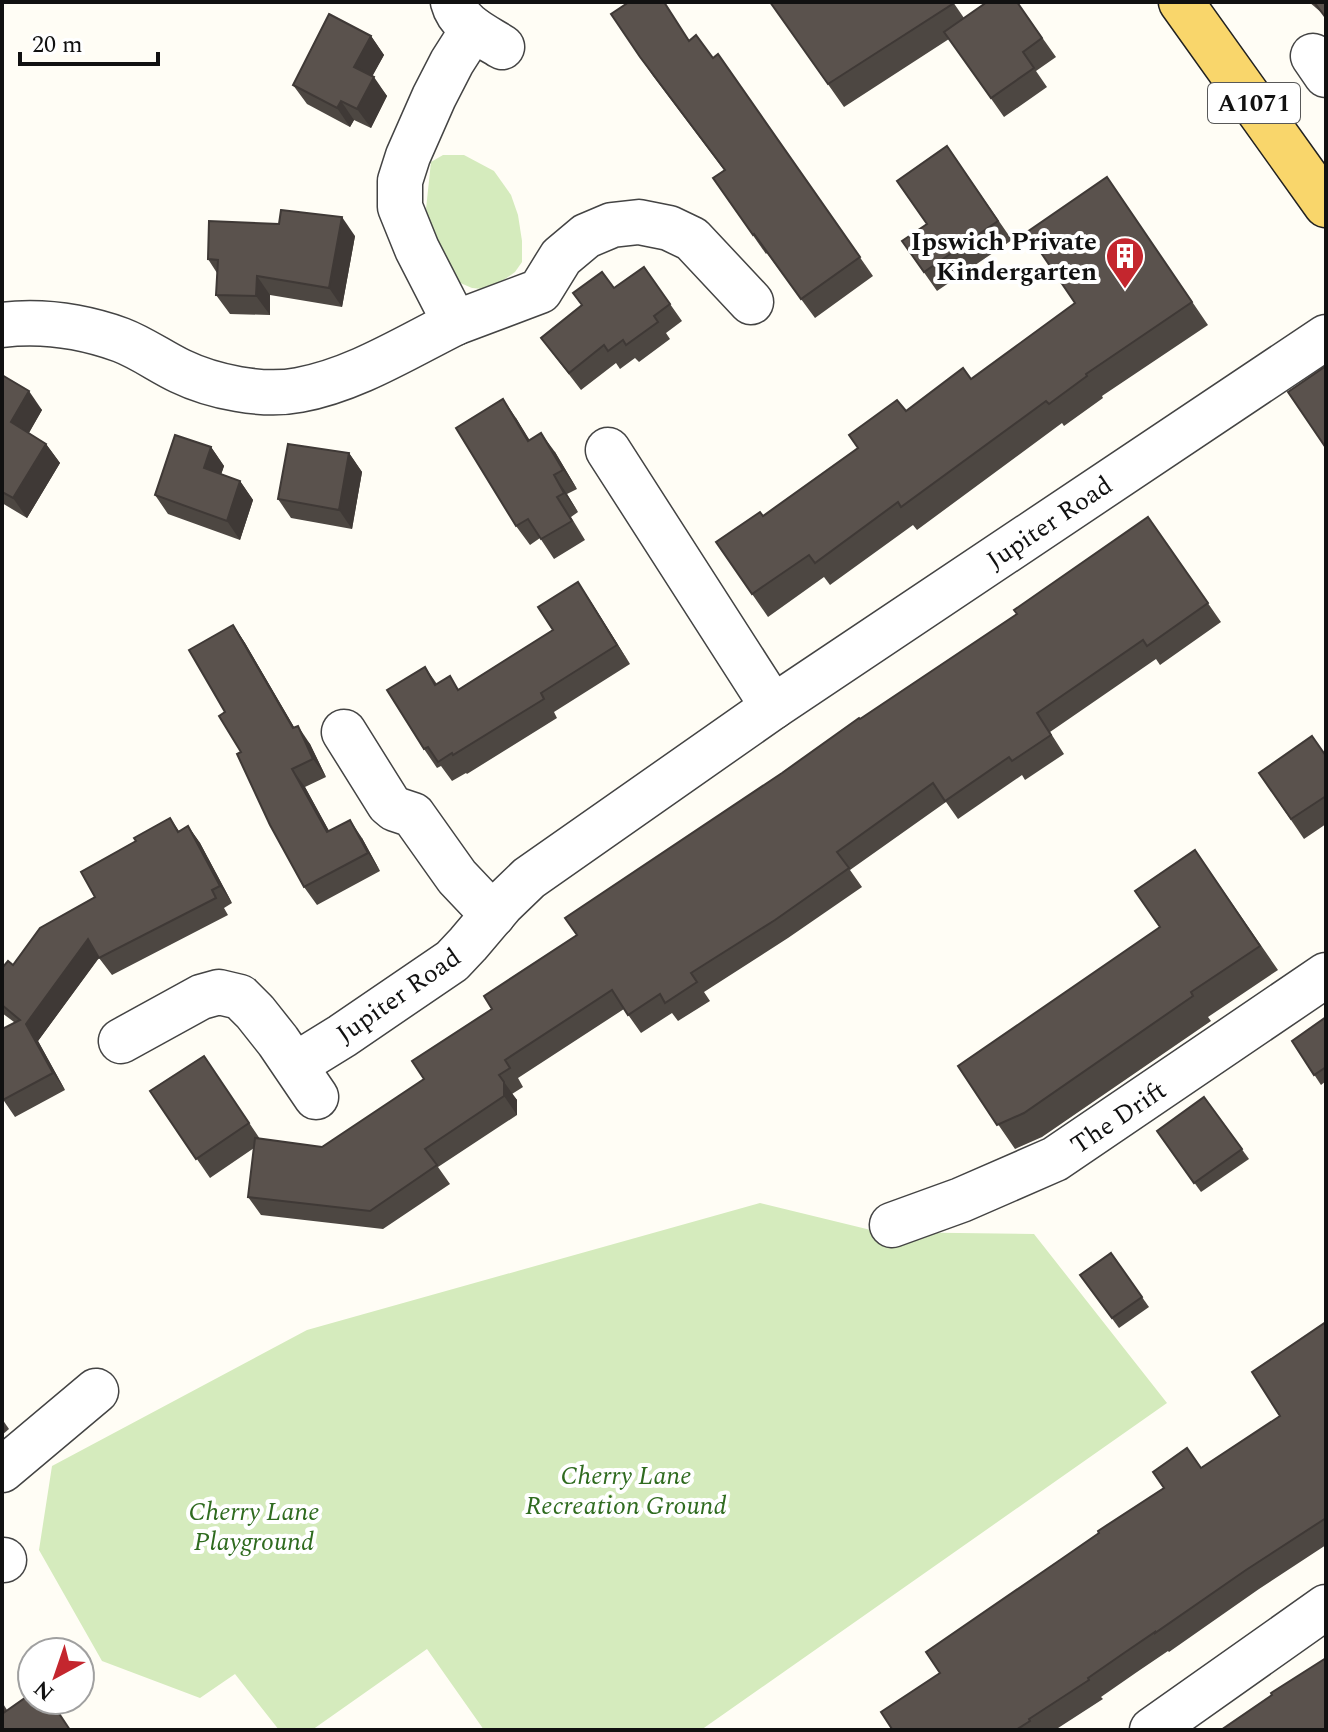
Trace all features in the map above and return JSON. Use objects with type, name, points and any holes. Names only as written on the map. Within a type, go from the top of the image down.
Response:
[{"type":"main road","name":"A1071","points":[[1181,2],[1326,205]]},
{"type":"street","points":[[455,323],[417,249],[400,207],[400,181],[434,97],[476,26]]},
{"type":"street","points":[[2,325],[62,324],[91,330],[125,342],[184,373],[221,386],[268,392],[298,390],[334,381],[455,323],[540,291],[561,257],[586,236],[612,225],[639,222],[669,228],[692,239],[751,302]]},
{"type":"street","name":"Jupiter Road","points":[[121,1041],[201,997],[219,992],[240,997],[255,1012],[305,1081],[342,1036],[452,961],[529,878],[773,707],[1326,337]]},
{"type":"street","points":[[608,450],[773,707]]},
{"type":"street","points":[[344,732],[389,804],[413,815],[457,877],[493,915]]},
{"type":"street","name":"The Drift","points":[[892,1225],[961,1200],[1055,1159],[1326,975]]},
{"type":"street","points":[[2,1470],[96,1391]]},
{"type":"street","points":[[1152,1730],[1326,1607]]},
{"type":"green space","points":[[443,155],[464,155],[494,171],[511,195],[518,215],[522,262],[515,272],[495,286],[472,288],[458,282],[442,261],[426,209],[431,162]]},
{"type":"green space","name":"Cherry Lane Recreation Ground","points":[[760,1203],[879,1232],[1034,1234],[1167,1403],[701,1730],[484,1730],[427,1649],[312,1730],[279,1730],[235,1674],[200,1698],[102,1661],[96,1650],[96,1636],[88,1636],[39,1550],[52,1466],[307,1330]]},
{"type":"building","points":[[629,2],[664,2],[689,41],[696,35],[713,58],[718,54],[860,257],[801,299],[713,178],[725,170],[611,14]]},
{"type":"building","points":[[770,2],[953,2],[954,3],[828,84]]},
{"type":"building","points":[[987,2],[1017,2],[1042,38],[1023,52],[1034,68],[991,98],[944,32]]},
{"type":"building","points":[[1314,2],[1326,2],[1326,18]]},
{"type":"building","points":[[329,14],[371,36],[354,67],[374,77],[357,109],[341,101],[337,108],[293,85]]},
{"type":"building","points":[[947,146],[998,221],[924,272],[902,241],[927,224],[897,181]]},
{"type":"building","points":[[1107,177],[1192,302],[1086,374],[1049,404],[1046,401],[901,507],[898,502],[815,563],[809,555],[752,594],[716,542],[760,512],[763,516],[858,448],[849,435],[897,400],[906,411],[963,368],[971,379],[1075,303],[1027,232]]},
{"type":"building","points":[[281,210],[342,217],[329,288],[257,276],[256,296],[216,295],[218,260],[208,259],[209,221],[279,224]]},
{"type":"building","points":[[644,267],[670,304],[654,316],[658,322],[626,345],[623,340],[608,351],[604,345],[569,373],[541,338],[582,305],[573,293],[602,272],[614,288]]},
{"type":"building","points":[[1326,366],[1326,448],[1288,392]]},
{"type":"building","points":[[2,375],[29,391],[11,422],[46,444],[13,498],[2,492]]},
{"type":"building","points":[[503,399],[528,441],[541,433],[563,470],[554,475],[564,493],[557,497],[572,521],[541,539],[528,519],[516,526],[456,428]]},
{"type":"building","points":[[175,435],[211,447],[204,468],[240,481],[227,521],[155,495]]},
{"type":"building","points":[[288,444],[349,453],[339,510],[278,499]]},
{"type":"building","points":[[1148,517],[1208,603],[1147,646],[1143,640],[1037,713],[1051,735],[1012,761],[1009,757],[945,801],[933,783],[837,852],[849,868],[691,973],[697,982],[665,1003],[660,994],[628,1015],[612,990],[505,1060],[510,1068],[499,1075],[504,1082],[504,1096],[425,1149],[437,1165],[370,1211],[248,1197],[255,1138],[322,1147],[424,1079],[412,1061],[492,1009],[484,996],[577,935],[565,918],[1017,614],[1014,610]]},
{"type":"building","points":[[578,582],[617,645],[541,693],[544,699],[438,762],[428,747],[424,749],[387,690],[425,667],[435,685],[450,676],[458,690],[553,630],[538,607]]},
{"type":"building","points":[[233,625],[293,728],[298,726],[313,759],[292,769],[327,832],[350,820],[368,853],[304,887],[270,825],[237,754],[241,752],[219,716],[225,712],[189,650]]},
{"type":"building","points":[[1312,736],[1326,756],[1326,796],[1291,819],[1259,773]]},
{"type":"building","points":[[170,818],[178,832],[188,826],[220,886],[212,890],[216,898],[99,958],[88,939],[26,1024],[53,1073],[3,1100],[2,1029],[20,1020],[2,1005],[2,968],[8,961],[13,965],[40,928],[95,897],[81,872]]},
{"type":"building","points":[[1195,850],[1260,946],[1024,1113],[997,1125],[958,1066],[1160,927],[1135,891]]},
{"type":"building","points":[[1326,1017],[1326,1067],[1314,1075],[1292,1041]]},
{"type":"building","points":[[204,1056],[249,1123],[196,1159],[150,1091]]},
{"type":"building","points":[[1204,1097],[1242,1149],[1194,1183],[1157,1131]]},
{"type":"building","points":[[1111,1253],[1142,1297],[1112,1318],[1080,1275]]},
{"type":"building","points":[[1326,1322],[1326,1518],[1124,1653],[1016,1730],[891,1730],[881,1712],[940,1673],[926,1652],[1164,1488],[1153,1472],[1187,1448],[1201,1468],[1280,1416],[1252,1372]]},
{"type":"building","points":[[1326,1658],[1326,1730],[1221,1730],[1271,1693]]},
{"type":"building","points":[[16,1704],[16,1716],[61,1716],[70,1730],[2,1730],[2,1714]]},
{"type":"place","name":"Ipswich Private Kindergarten","points":[[1125,290]]},
{"type":"park label","name":"Cherry Lane Playground","points":[[254,1526]]}]
